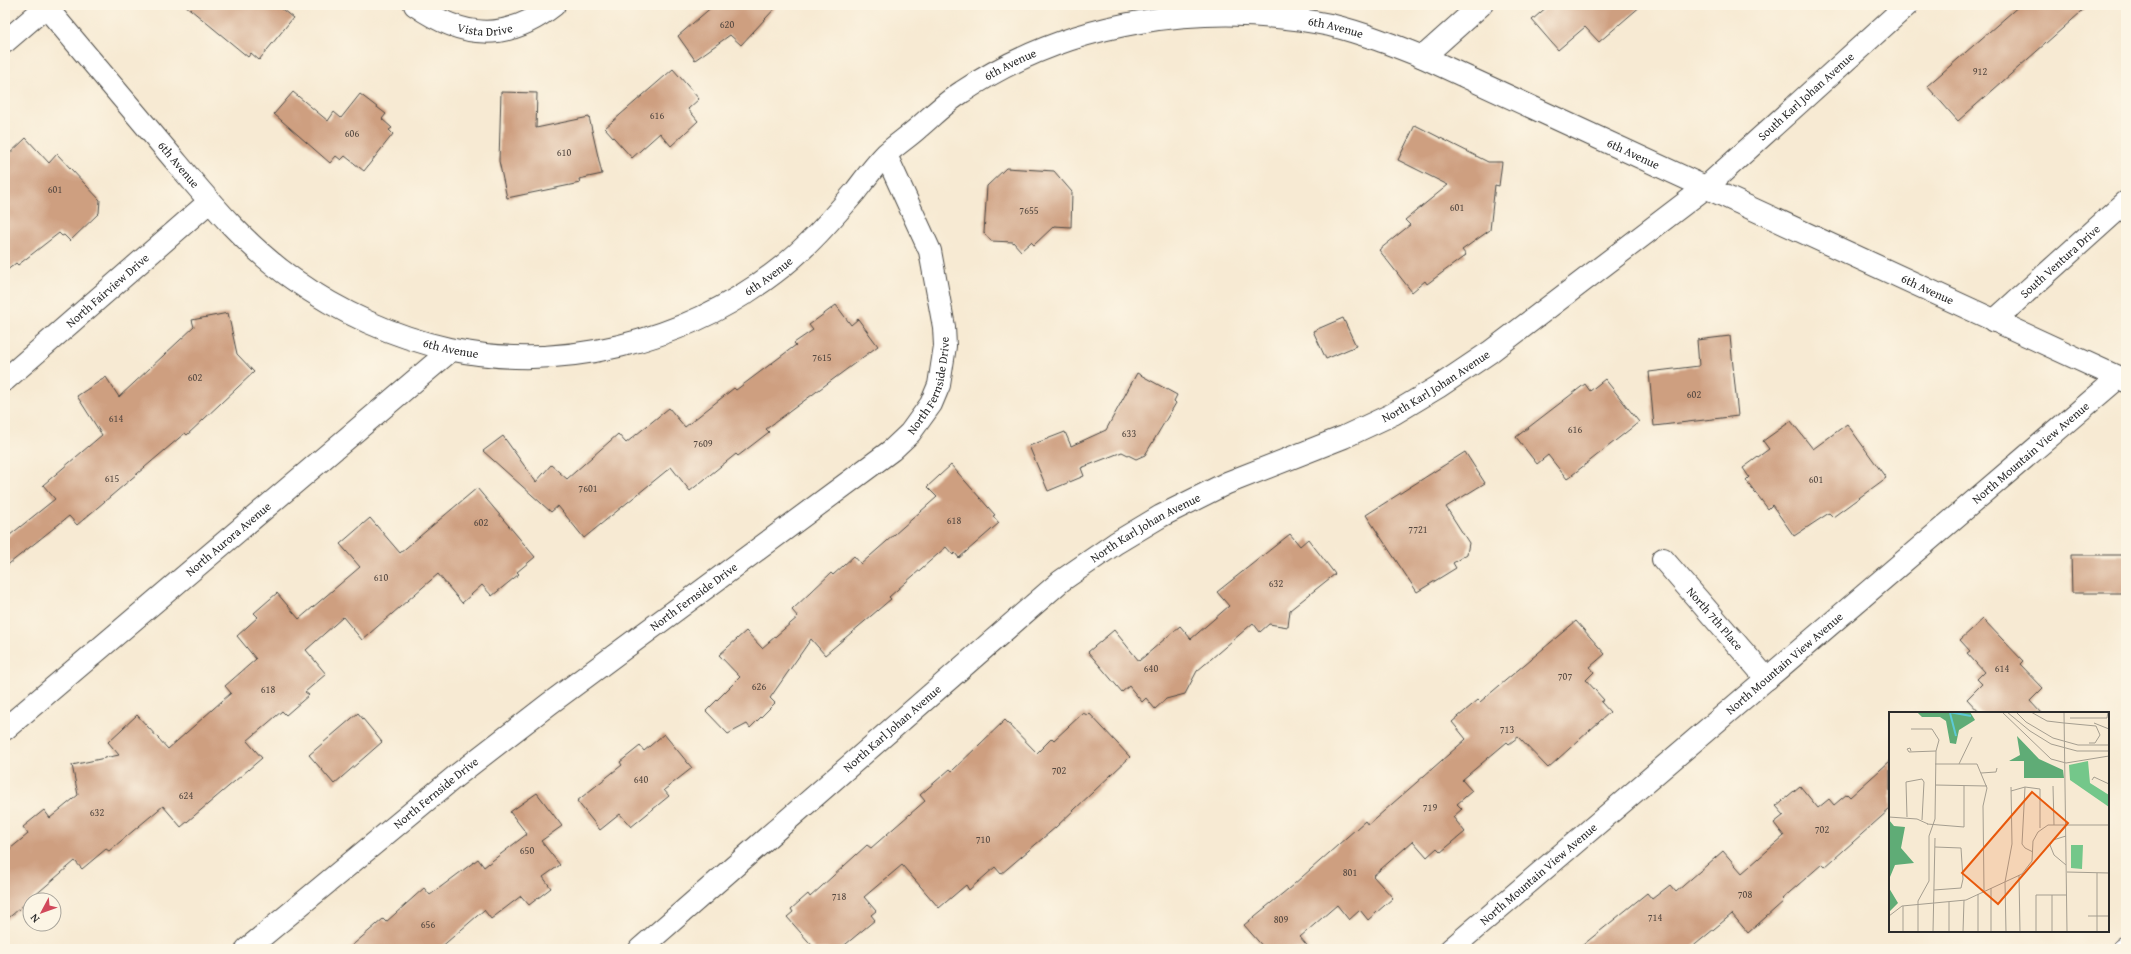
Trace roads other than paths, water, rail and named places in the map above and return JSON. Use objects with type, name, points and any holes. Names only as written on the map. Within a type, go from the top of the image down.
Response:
[{"type":"street","name":"Vista Drive","points":[[415,5],[454,27],[477,32],[506,30],[523,25],[536,19],[554,5]]},
{"type":"street","points":[[1423,57],[1481,5]]},
{"type":"street","name":"South Karl Johan Avenue","points":[[1705,188],[1908,5]]},
{"type":"street","points":[[5,42],[47,6]]},
{"type":"street","name":"6th Avenue","points":[[47,6],[210,202],[248,241],[290,278],[338,307],[382,328],[451,350],[526,356],[575,354],[623,346],[669,331],[727,305],[773,274],[825,227],[886,155],[959,94],[1001,68],[1045,47],[1100,28],[1147,18],[1212,12],[1261,14],[1326,24],[1373,37],[1423,57],[2122,379]]},
{"type":"street","name":"North Fernside Drive","points":[[247,949],[456,776],[549,704],[892,450],[921,420],[931,404],[943,365],[944,327],[930,251],[886,155]]},
{"type":"street","name":"North Karl Johan Avenue","points":[[640,949],[1067,577],[1116,543],[1161,516],[1227,483],[1344,437],[1392,414],[1438,387],[1490,352],[1705,188]]},
{"type":"street","name":"North Fairview Drive","points":[[5,380],[210,202]]},
{"type":"street","name":"South Ventura Drive","points":[[1994,321],[2126,202]]},
{"type":"street","name":"North Aurora Avenue","points":[[5,729],[451,350]]},
{"type":"street","name":"North Mountain View Avenue","points":[[1451,949],[1767,678],[2122,379]]},
{"type":"street","name":"North 7th Place","points":[[1663,559],[1767,678]]}]
